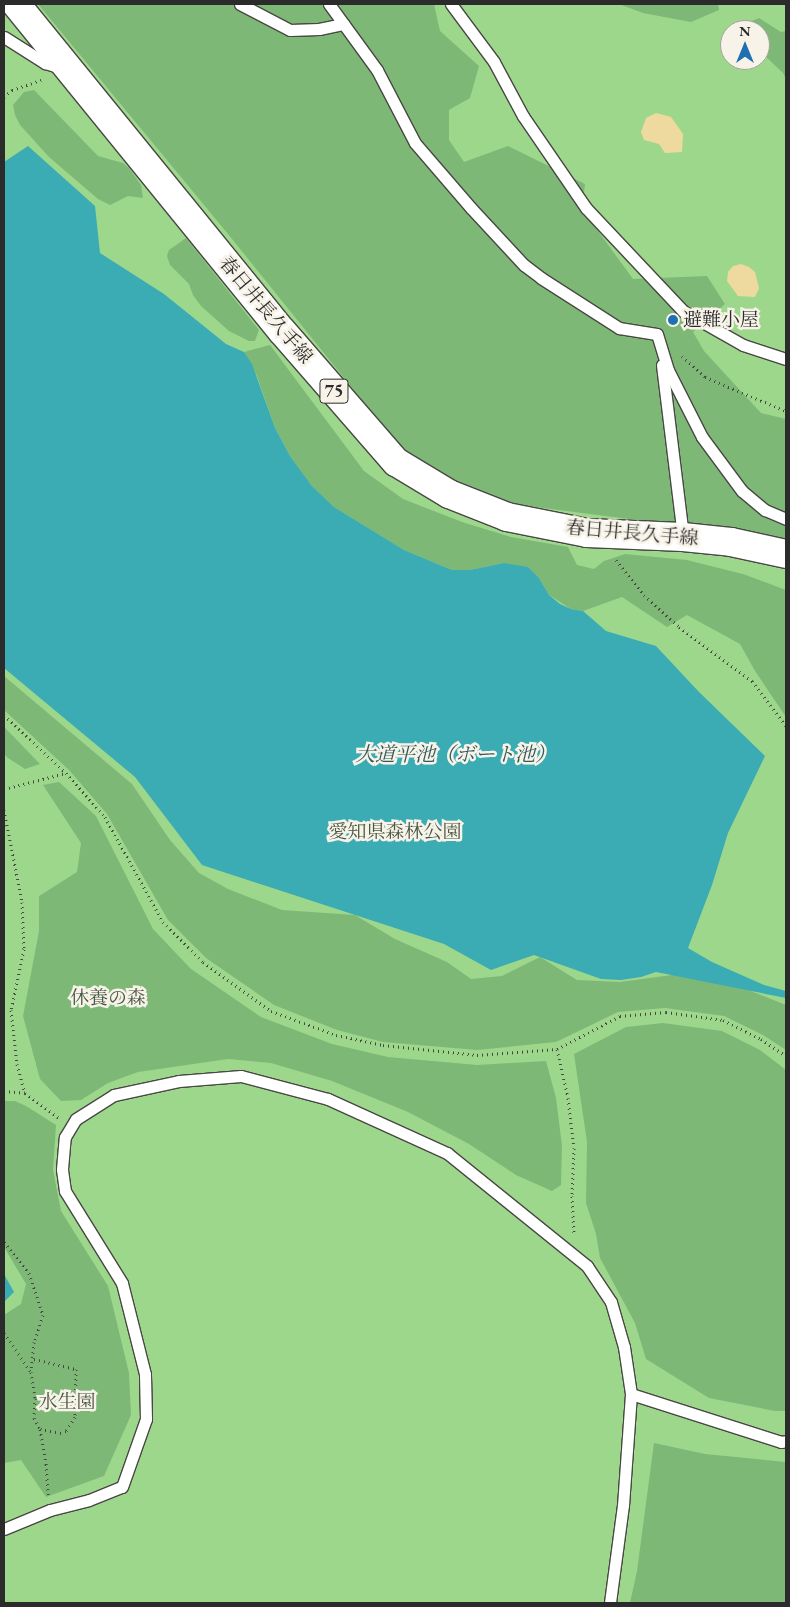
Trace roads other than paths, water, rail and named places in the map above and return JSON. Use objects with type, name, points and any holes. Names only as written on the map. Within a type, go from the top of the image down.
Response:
[{"type":"main road","name":"春日井長久手線","points":[[16,4],[282,331],[396,462],[448,494],[507,517],[587,534],[731,542],[786,554]]},
{"type":"lane","points":[[240,4],[290,30],[319,29],[343,24]]},
{"type":"lane","points":[[329,4],[377,70],[415,142],[471,208],[524,265],[619,328],[657,334]]},
{"type":"lane","points":[[451,4],[494,62],[523,116],[592,215],[683,311],[742,345],[786,359]]},
{"type":"lane","points":[[4,37],[45,63],[70,71]]},
{"type":"lane","points":[[657,334],[668,370],[702,437],[742,492],[765,510],[786,519]]},
{"type":"lane","points":[[657,334],[678,480],[683,538]]},
{"type":"lane","points":[[4,1529],[41,1514],[122,1487],[146,1419],[145,1374],[122,1283],[65,1190],[62,1169],[65,1137],[76,1119],[114,1095],[179,1081],[241,1076],[328,1099],[447,1153],[587,1266],[611,1302],[624,1347],[631,1394],[623,1505],[610,1603]]},
{"type":"lane","points":[[631,1394],[781,1442],[786,1441]]},
{"type":"water","name":"大道平池（ボート池）","points":[[28,146],[95,206],[100,253],[164,294],[226,344],[244,352],[252,364],[275,428],[290,456],[312,486],[334,507],[404,550],[452,570],[470,570],[504,563],[528,567],[539,578],[549,595],[560,604],[571,609],[583,611],[606,631],[656,646],[699,692],[765,756],[728,833],[712,885],[688,948],[712,962],[764,985],[786,991],[786,998],[656,972],[641,977],[621,980],[601,979],[534,955],[491,970],[444,944],[202,865],[135,777],[4,668],[4,162]]},
{"type":"water","points":[[4,1274],[14,1292],[4,1302]]},
{"type":"place","name":"避難小屋","points":[[673,320]]},
{"type":"park label","name":"愛知県森林公園","points":[[395,832]]},
{"type":"park label","name":"休養の森","points":[[108,998]]},
{"type":"park label","name":"水生園","points":[[67,1402]]}]
